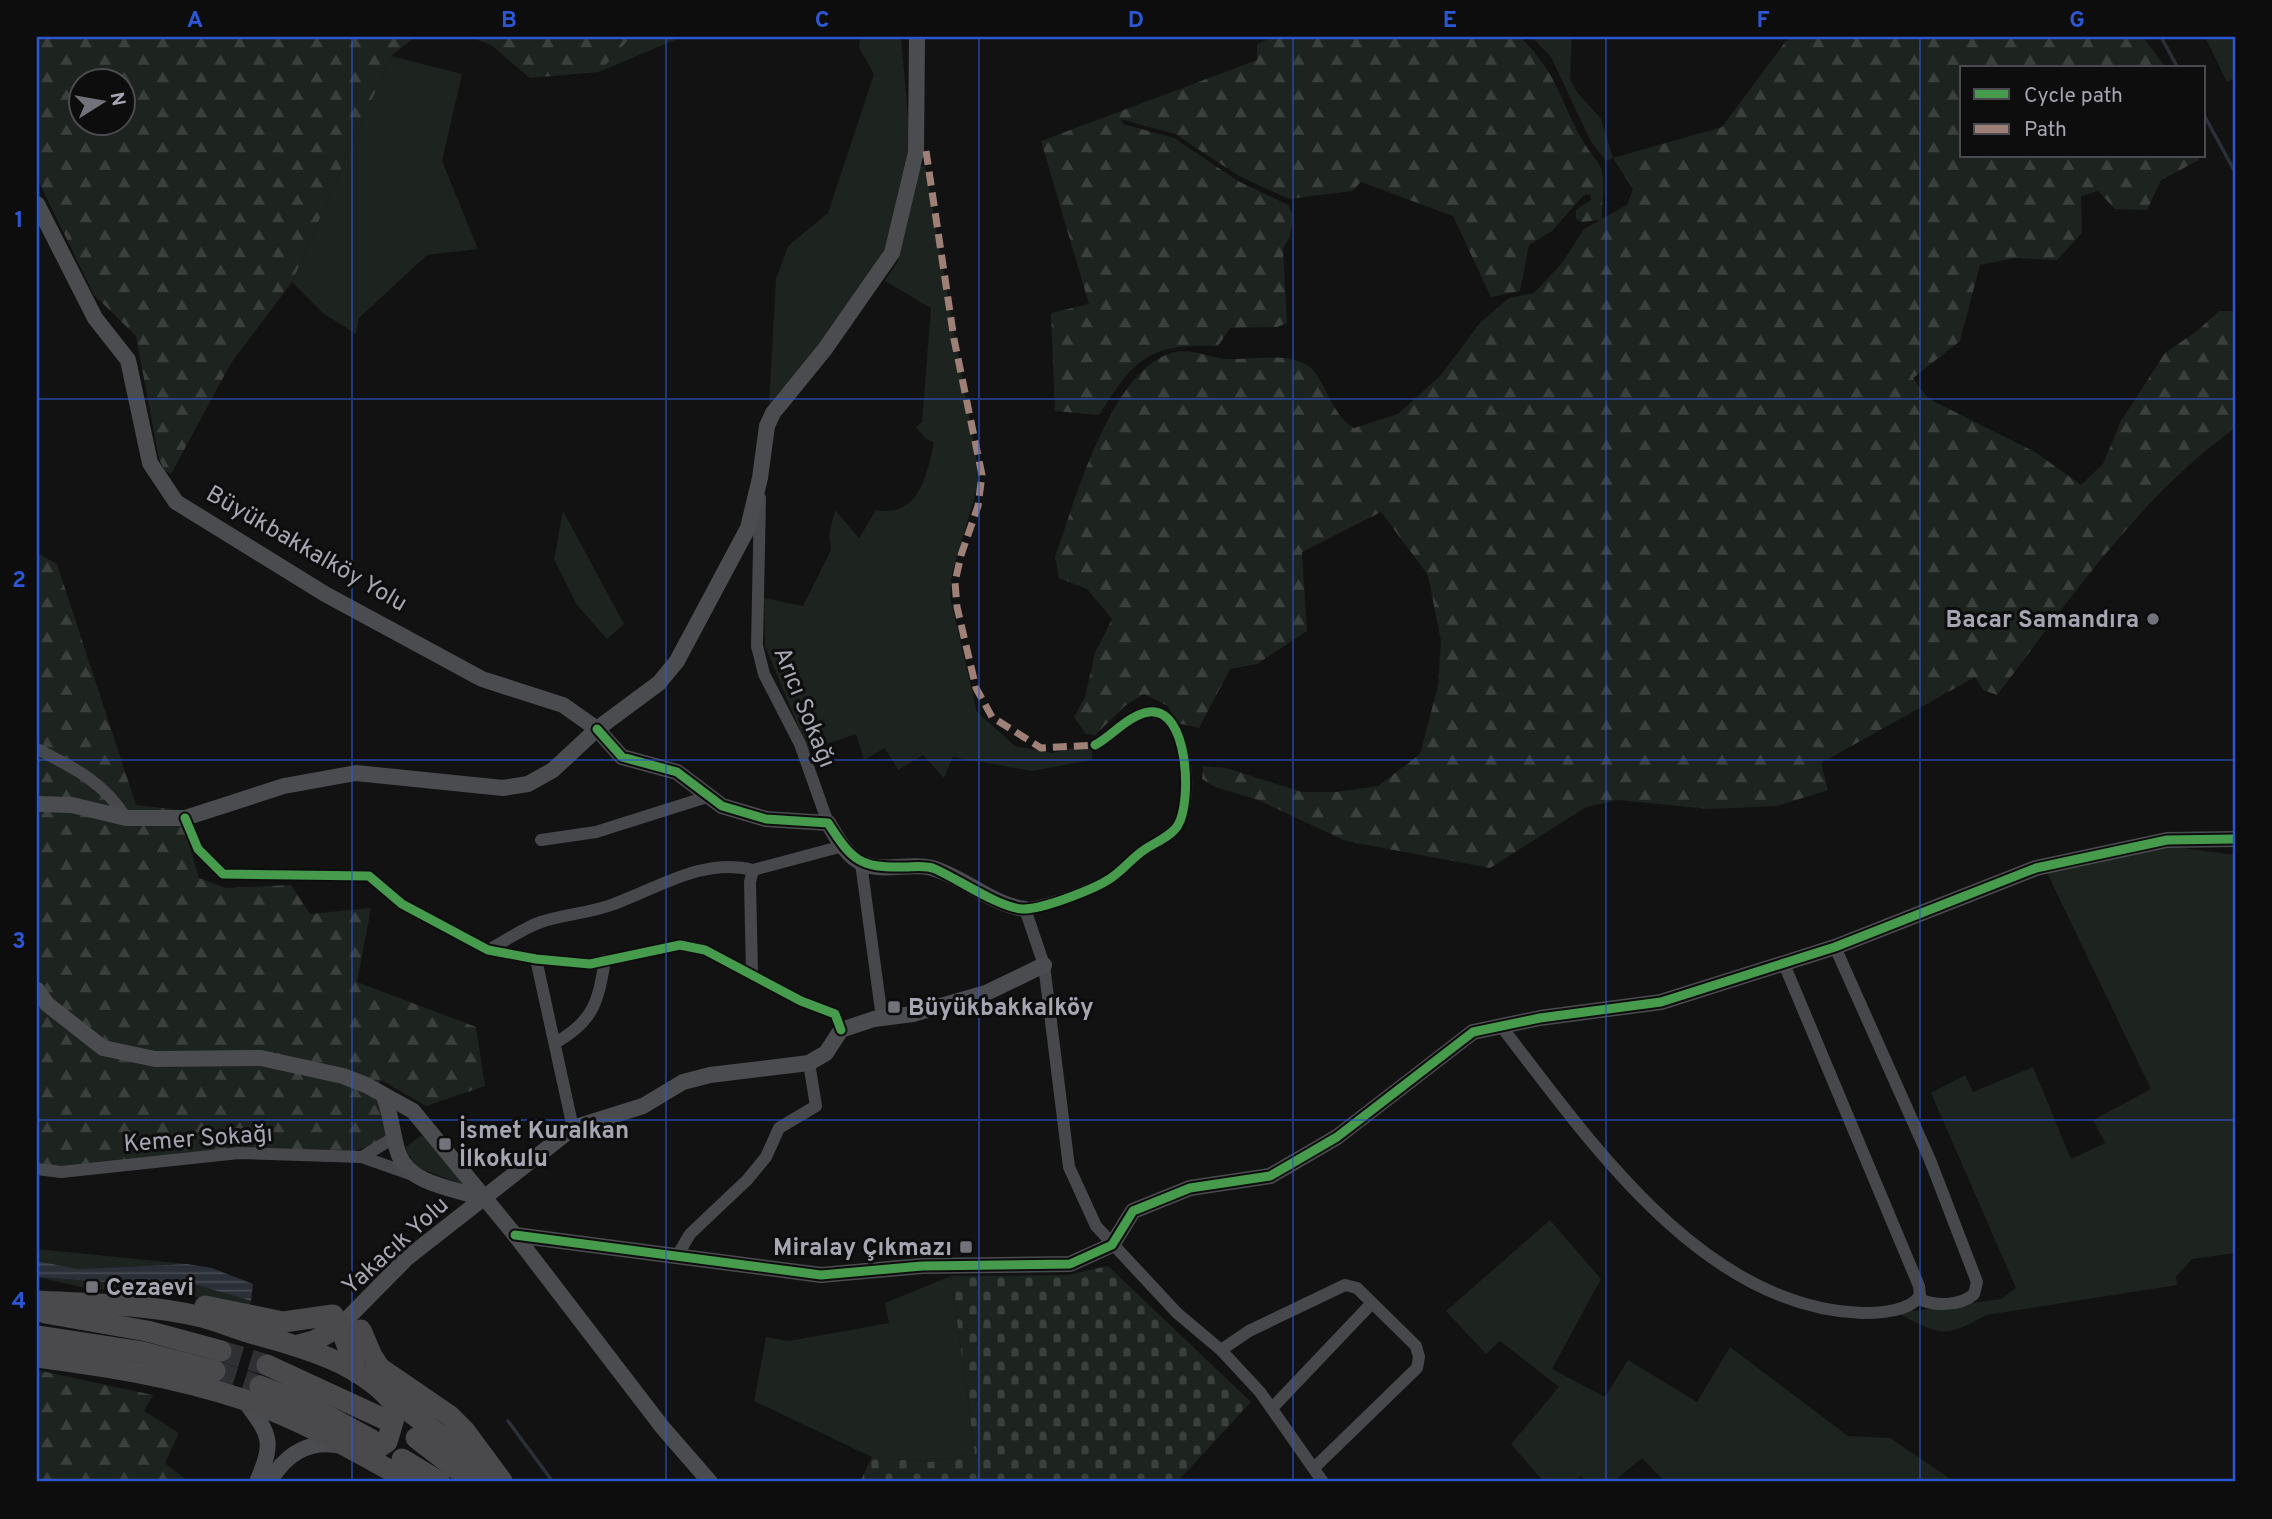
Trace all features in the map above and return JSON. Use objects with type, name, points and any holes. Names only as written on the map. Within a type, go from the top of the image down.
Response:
[{"type":"highway","points":[[37,1301],[142,1308],[201,1317],[299,1345],[357,1373],[502,1482]]},
{"type":"highway","points":[[142,1308],[159,1302],[180,1301],[296,1323],[336,1321]]},
{"type":"highway","points":[[37,1312],[146,1331],[218,1361],[37,1336]]},
{"type":"highway","points":[[299,1345],[314,1341],[336,1321]]},
{"type":"highway","points":[[336,1321],[357,1373]]},
{"type":"highway","points":[[361,1330],[380,1368],[450,1416],[465,1431],[502,1482]]},
{"type":"highway","points":[[258,1335],[242,1338],[229,1346],[222,1362],[223,1380],[252,1393],[411,1482]]},
{"type":"highway","points":[[37,1357],[133,1369],[304,1403],[372,1440]]},
{"type":"highway","points":[[267,1365],[384,1419]]},
{"type":"highway","points":[[349,1447],[375,1450],[387,1443],[397,1408],[389,1396]]},
{"type":"highway","points":[[415,1438],[473,1482]]},
{"type":"highway","points":[[402,1459],[440,1482]]},
{"type":"main road","points":[[37,804],[72,805],[126,818],[185,818],[284,786],[356,773],[503,788],[528,784],[552,770],[597,729],[659,683],[677,661],[748,528],[760,478],[767,426],[773,412],[825,349],[892,253],[916,152],[917,37]]},
{"type":"main road","name":"Büyükbakkalköy Yolu","points":[[37,204],[94,318],[128,360],[150,463],[176,502],[325,594],[482,679],[563,705],[597,729],[622,757],[677,772],[722,806],[766,819],[828,823]]},
{"type":"main road","points":[[828,823],[843,846],[861,863],[885,867],[930,867],[966,883],[1004,906],[1025,909]]},
{"type":"main road","points":[[514,1235],[821,1275],[922,1266],[1070,1264],[1112,1245],[1133,1211],[1190,1188],[1270,1176],[1337,1138],[1474,1032],[1661,1002],[1835,947],[2036,868],[2167,840],[2235,839]]},
{"type":"main road","points":[[573,1128],[643,1106],[683,1082],[710,1075],[809,1063],[826,1053],[841,1030],[882,1018],[913,1014],[986,993],[1044,965]]},
{"type":"main road","points":[[37,990],[47,1004],[103,1048],[155,1059],[261,1058],[342,1076],[366,1085],[413,1111],[514,1235],[663,1428],[710,1482]]},
{"type":"main road","points":[[384,1097],[402,1164],[413,1175]]},
{"type":"main road","points":[[395,1137],[422,1121]]},
{"type":"main road","name":"Yakacık Yolu","points":[[336,1321],[407,1258],[573,1128]]},
{"type":"main road","name":"Kemer Sokağı","points":[[413,1175],[482,1198]]},
{"type":"main road","points":[[252,1393],[268,1432],[268,1450],[257,1482]]},
{"type":"main road","points":[[269,1482],[285,1461],[302,1448],[330,1444],[349,1447]]},
{"type":"street","name":"Arıcı Sokağı","points":[[760,478],[757,646],[764,674],[800,744],[828,823]]},
{"type":"street","points":[[1094,745],[1138,715],[1152,712],[1166,717],[1174,729],[1186,761],[1187,800],[1177,828],[1136,856],[1111,878],[1045,905],[1025,909],[1044,965],[1069,1167],[1096,1226],[1177,1312],[1221,1350],[1273,1407],[1323,1482]]},
{"type":"street","points":[[37,749],[78,769],[106,790],[126,818]]},
{"type":"street","points":[[541,840],[596,832],[710,796]]},
{"type":"street","points":[[185,818],[198,849],[223,874],[369,876],[402,904],[488,950],[536,958],[590,964],[680,945],[705,950],[801,1001],[835,1014],[841,1030]]},
{"type":"street","points":[[488,950],[536,924],[612,905],[674,878],[740,867],[753,870],[843,846]]},
{"type":"street","points":[[861,863],[882,1018]]},
{"type":"street","points":[[752,974],[750,882],[753,870]]},
{"type":"street","points":[[1835,947],[1930,1160],[1977,1282],[1974,1294],[1965,1300],[1933,1304],[1918,1298]]},
{"type":"street","points":[[536,958],[573,1128]]},
{"type":"street","points":[[555,1043],[574,1033],[588,1019],[599,996],[605,960]]},
{"type":"street","points":[[1501,1026],[1620,1174],[1667,1220],[1730,1270],[1792,1300],[1844,1311],[1883,1312],[1912,1304],[1918,1298],[1919,1286],[1784,964]]},
{"type":"street","points":[[677,1256],[690,1234],[747,1180],[766,1157],[779,1128],[816,1106],[809,1063]]},
{"type":"street","points":[[362,1157],[395,1137]]},
{"type":"street","name":"Kemer Sokağı","points":[[37,1169],[61,1172],[239,1153],[362,1157],[413,1175]]},
{"type":"street","points":[[1221,1350],[1249,1331],[1341,1286],[1357,1288],[1416,1346],[1419,1357],[1417,1368],[1314,1468]]},
{"type":"street","points":[[1273,1407],[1372,1303]]},
{"type":"green space","points":[[37,37],[415,37],[391,56],[292,282],[231,363],[171,474],[165,471],[159,459],[136,336],[94,295],[37,178]]},
{"type":"green space","points":[[470,37],[631,37],[599,72],[530,78],[491,45]]},
{"type":"green space","points":[[631,37],[682,37],[599,72]]},
{"type":"green space","points":[[860,37],[901,37],[909,128],[908,150],[886,247],[815,354],[769,404],[776,279],[788,246],[828,213],[874,74],[859,48]]},
{"type":"green space","points":[[1273,37],[1520,37],[1551,76],[1584,143],[1600,166],[1603,181],[1602,219],[1627,205],[1633,189],[1613,158],[1722,127],[1789,37],[2143,37],[2165,66],[1960,66],[1960,158],[2199,160],[2161,180],[2147,210],[2115,209],[2098,191],[2081,196],[2082,233],[2057,260],[2015,258],[1980,265],[1960,341],[1913,378],[1929,399],[2035,452],[2081,485],[2103,464],[2121,421],[2165,353],[2197,331],[2219,311],[2235,311],[2235,428],[2167,486],[2136,518],[2078,588],[1997,695],[1983,690],[1975,677],[1821,763],[1828,790],[1777,806],[1709,809],[1618,800],[1586,807],[1490,868],[1346,841],[1258,800],[1215,787],[1202,779],[1203,766],[1226,768],[1302,792],[1336,792],[1378,786],[1420,754],[1438,686],[1441,641],[1428,575],[1381,512],[1302,552],[1307,631],[1257,664],[1230,669],[1199,728],[1177,723],[1168,706],[1144,694],[1126,705],[1095,735],[1086,734],[1074,717],[1085,697],[1095,653],[1112,619],[1087,589],[1059,578],[1055,557],[1086,469],[1100,436],[1135,378],[1157,360],[1181,351],[1223,359],[1289,359],[1307,365],[1318,377],[1339,413],[1354,428],[1398,414],[1440,376],[1480,323],[1509,298],[1534,293],[1562,263],[1584,229],[1600,220],[1582,222],[1576,219],[1576,210],[1591,200],[1590,194],[1583,196],[1552,231],[1529,245],[1520,291],[1491,297],[1453,216],[1361,182],[1352,191],[1289,199],[1239,176],[1175,134],[1121,119],[1123,124],[1174,138],[1238,181],[1288,205],[1293,216],[1290,236],[1283,249],[1287,323],[1277,327],[1230,328],[1218,346],[1160,351],[1134,367],[1099,415],[1055,411],[1051,313],[1089,304],[1041,141],[1257,60],[1257,44]]},
{"type":"green space","points":[[1532,37],[1572,37],[1570,79],[1577,92],[1601,119],[1613,158],[1606,161],[1591,142],[1551,57]]},
{"type":"green space","points":[[2205,37],[2235,37],[2235,78],[2227,82]]},
{"type":"green space","points":[[391,56],[462,74],[442,161],[478,249],[427,255],[359,318],[356,334],[324,314],[292,282]]},
{"type":"green space","points":[[925,166],[980,479],[952,573],[950,597],[977,712],[1015,746],[1052,753],[1092,743],[1092,760],[1032,771],[953,757],[944,778],[923,755],[898,770],[885,748],[864,760],[856,734],[808,750],[765,646],[764,598],[803,606],[831,550],[829,535],[835,510],[859,538],[876,510],[891,511],[903,507],[919,491],[924,480],[934,442],[926,439],[916,427],[922,422],[931,308],[885,281],[898,261],[918,167]]},
{"type":"green space","points":[[563,511],[624,624],[607,639],[577,605],[554,559]]},
{"type":"green space","points":[[37,553],[57,564],[136,805],[179,810],[199,878],[226,888],[291,885],[310,914],[371,908],[357,982],[476,1027],[485,1086],[426,1106],[381,1080],[371,1095],[388,1113],[391,1140],[350,1152],[251,1152],[80,1172],[37,1166]]},
{"type":"green space","points":[[2168,846],[2235,855],[2235,1253],[2192,1259],[2176,1277],[2177,1285],[1986,1315],[1951,1331],[1933,1330],[1898,1313],[2001,1299],[2016,1288],[1931,1093],[1965,1075],[1973,1092],[2033,1067],[2071,1159],[2105,1143],[2093,1120],[2151,1089],[2047,873]]},
{"type":"green space","points":[[420,1136],[432,1138],[465,1186],[415,1166],[407,1158],[406,1147]]},
{"type":"green space","points":[[1550,1220],[1601,1279],[1552,1369],[1605,1397],[1628,1360],[1697,1402],[1730,1347],[1848,1436],[1890,1438],[1955,1482],[1665,1482],[1642,1458],[1613,1482],[1586,1482],[1581,1476],[1573,1482],[1544,1482],[1511,1444],[1559,1387],[1500,1341],[1486,1354],[1446,1311]]},
{"type":"green space","points":[[37,1249],[187,1264],[78,1269],[37,1261]]},
{"type":"green space","points":[[1108,1266],[1251,1402],[1177,1482],[860,1482],[872,1457],[930,1462],[975,1454],[951,1276],[1068,1275]]},
{"type":"green space","points":[[951,1276],[975,1454],[930,1462],[872,1457],[754,1401],[766,1337],[789,1341],[889,1323],[885,1303]]},
{"type":"green space","points":[[37,1277],[103,1282],[190,1283],[251,1301],[250,1311],[183,1294],[90,1289]]},
{"type":"green space","points":[[37,1370],[153,1395],[144,1411],[179,1433],[165,1463],[184,1478],[183,1482],[37,1482]]},
{"type":"shaded area","points":[[37,1261],[78,1269],[187,1264],[212,1268],[253,1284],[251,1301],[190,1283],[103,1282],[37,1277]]},
{"type":"waterway","points":[[2161,37],[2177,66]]},
{"type":"waterway","points":[[2206,119],[2235,172]]},
{"type":"waterway","points":[[508,1421],[553,1482]]},
{"type":"tunnel","points":[[221,1351],[267,1365]]},
{"type":"tunnel","points":[[215,1371],[260,1386]]},
{"type":"marked path","points":[[926,151],[954,339],[982,475],[978,506],[955,582],[957,607],[976,688],[992,717],[1041,748],[1095,745]]},
{"type":"cycle path","points":[[597,729],[622,757],[677,772],[722,806],[766,819],[828,823],[844,846],[858,859],[867,863],[889,867],[931,868],[991,898],[1022,909],[1054,903],[1103,883],[1178,825],[1185,797],[1184,758],[1172,724],[1162,714],[1149,712],[1134,717],[1095,745]]},
{"type":"cycle path","points":[[185,818],[198,849],[223,874],[369,876],[402,904],[488,950],[536,959],[590,964],[680,945],[705,950],[801,1001],[835,1014],[841,1030]]},
{"type":"cycle path","points":[[515,1235],[821,1275],[922,1266],[1070,1264],[1112,1245],[1133,1211],[1190,1188],[1270,1176],[1337,1137],[1473,1032],[1540,1018],[1661,1002],[1835,947],[2036,868],[2167,840],[2235,839]]},
{"type":"place","name":"Bacar Samandıra","points":[[2153,619]]},
{"type":"place","name":"Büyükbakkalköy","points":[[894,1007]]},
{"type":"place","name":"İsmet Kuralkan İlkokulu","points":[[445,1144]]},
{"type":"place","name":"Miralay Çıkmazı","points":[[966,1247]]},
{"type":"place","name":"Cezaevi","points":[[92,1287]]}]
